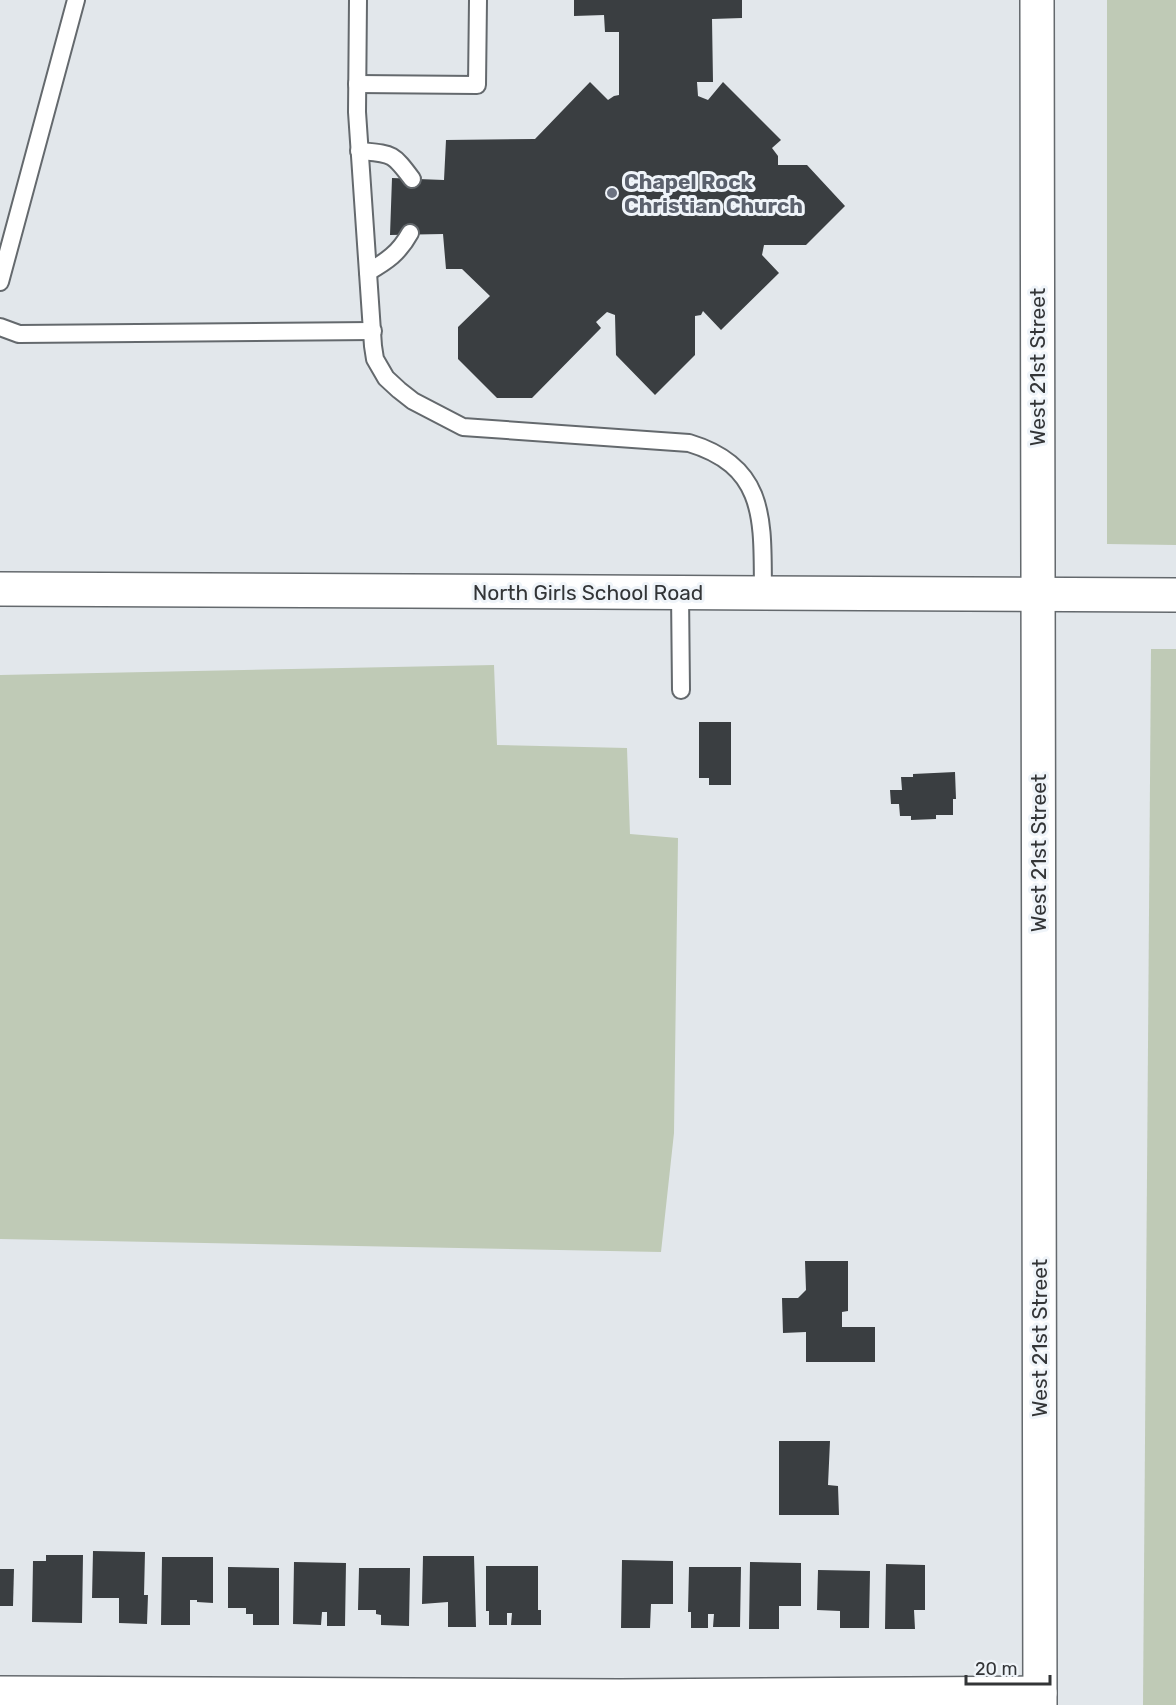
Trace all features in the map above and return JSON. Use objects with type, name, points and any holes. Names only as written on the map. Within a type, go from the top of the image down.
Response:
[{"type":"street","name":"West 21st Street","points":[[1037,0],[1040,1699]]},
{"type":"street","name":"North Girls School Road","points":[[0,589],[1176,595]]},
{"type":"street","points":[[0,1693],[174,1699],[620,1701],[1040,1699]]},
{"type":"lane","points":[[0,282],[76,0]]},
{"type":"lane","points":[[358,0],[359,151],[375,359],[386,378],[413,401],[463,427],[689,443],[710,449],[735,467],[756,501],[762,525],[763,593]]},
{"type":"lane","points":[[357,84],[477,85],[478,0]]},
{"type":"lane","points":[[359,151],[393,156],[412,179]]},
{"type":"lane","points":[[368,272],[393,257],[410,233]]},
{"type":"lane","points":[[0,327],[19,334],[373,332]]},
{"type":"lane","points":[[680,593],[681,690]]},
{"type":"green space","points":[[1107,0],[1176,0],[1176,545],[1107,544]]},
{"type":"green space","points":[[1151,649],[1176,649],[1176,1705],[1143,1705]]},
{"type":"green space","points":[[494,665],[497,745],[627,748],[630,834],[678,838],[674,1133],[661,1252],[0,1239],[0,675]]},
{"type":"building","name":"Chapel Rock Christian Church","points":[[574,0],[742,0],[742,18],[712,19],[713,82],[697,82],[698,96],[708,100],[723,82],[781,140],[772,148],[778,156],[778,165],[807,165],[845,206],[806,245],[764,245],[762,255],[779,273],[721,330],[703,311],[701,315],[695,316],[695,355],[655,395],[616,355],[615,315],[607,312],[596,322],[601,328],[532,398],[497,398],[458,359],[458,327],[490,296],[462,269],[446,269],[443,234],[390,235],[392,178],[444,180],[446,140],[535,139],[590,82],[608,100],[619,95],[619,32],[605,32],[604,15],[574,16]]},
{"type":"building","points":[[699,722],[731,722],[731,785],[709,785],[709,778],[699,778]]},
{"type":"building","points":[[955,772],[956,799],[953,799],[953,815],[936,815],[936,819],[911,820],[911,816],[900,816],[899,804],[891,804],[890,790],[902,790],[901,777],[913,777],[913,774]]},
{"type":"building","points":[[805,1261],[848,1261],[848,1311],[842,1312],[842,1327],[875,1327],[875,1362],[806,1362],[806,1332],[783,1333],[782,1298],[798,1298],[806,1290]]},
{"type":"building","points":[[779,1441],[830,1441],[828,1485],[838,1486],[839,1515],[779,1515]]},
{"type":"building","points":[[93,1551],[145,1552],[144,1595],[148,1595],[147,1624],[119,1623],[119,1598],[92,1598]]},
{"type":"building","points":[[46,1555],[83,1555],[82,1623],[32,1622],[33,1561],[46,1561]]},
{"type":"building","points":[[423,1556],[474,1556],[476,1627],[448,1627],[448,1602],[422,1604]]},
{"type":"building","points":[[162,1557],[213,1557],[213,1603],[190,1600],[190,1625],[161,1625]]},
{"type":"building","points":[[622,1560],[673,1561],[673,1604],[651,1604],[650,1628],[621,1628]]},
{"type":"building","points":[[294,1562],[346,1563],[345,1626],[327,1626],[327,1612],[322,1612],[321,1625],[293,1624]]},
{"type":"building","points":[[750,1562],[801,1563],[801,1606],[779,1606],[779,1629],[749,1629]]},
{"type":"building","points":[[886,1564],[925,1565],[925,1610],[914,1610],[915,1629],[885,1629]]},
{"type":"building","points":[[486,1566],[538,1566],[538,1610],[541,1610],[541,1625],[511,1625],[512,1613],[507,1613],[507,1625],[489,1625],[489,1611],[486,1611]]},
{"type":"building","points":[[228,1567],[279,1568],[279,1625],[253,1625],[253,1614],[246,1614],[246,1608],[228,1608]]},
{"type":"building","points":[[689,1567],[741,1567],[740,1627],[713,1627],[714,1614],[708,1614],[708,1628],[691,1628],[691,1612],[688,1612]]},
{"type":"building","points":[[359,1568],[410,1568],[409,1626],[381,1625],[381,1615],[376,1614],[376,1610],[358,1610]]},
{"type":"building","points":[[0,1569],[14,1569],[13,1606],[0,1606]]},
{"type":"building","points":[[818,1570],[870,1571],[869,1628],[840,1628],[840,1611],[817,1610]]},
{"type":"place","name":"Chapel Rock Christian Church","points":[[612,193]]}]
